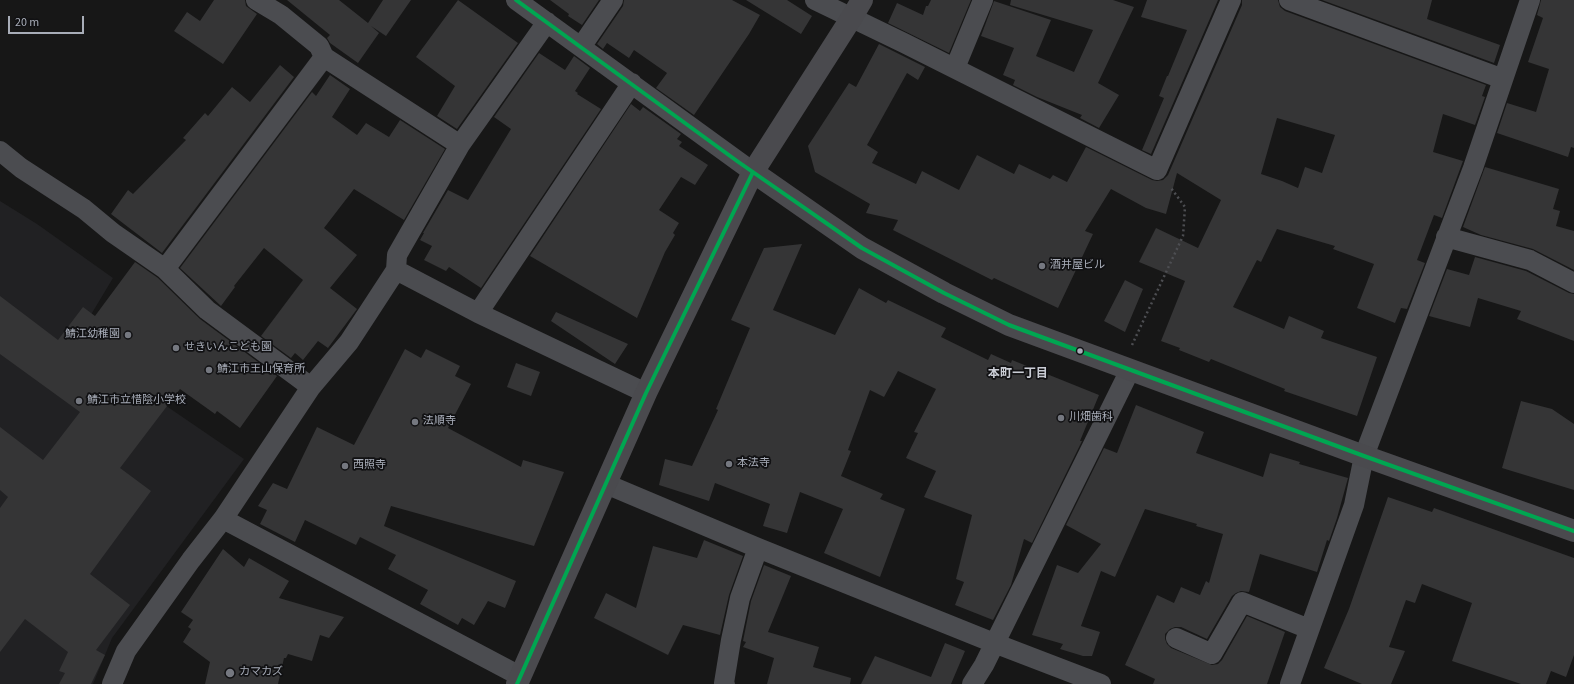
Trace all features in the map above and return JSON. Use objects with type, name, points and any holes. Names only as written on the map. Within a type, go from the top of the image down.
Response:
[{"type":"main road","points":[[519,680],[646,393],[753,172],[857,9]]},
{"type":"main road","points":[[753,172],[862,248],[944,293],[1009,325],[1364,456],[1574,531]]},
{"type":"street","points":[[256,0],[281,15],[319,46],[324,57],[460,145]]},
{"type":"street","points":[[516,0],[753,172]]},
{"type":"street","points":[[581,47],[613,0]]},
{"type":"street","points":[[815,0],[857,9],[955,68],[1157,170],[1231,0]]},
{"type":"street","points":[[955,68],[983,0]]},
{"type":"street","points":[[1289,0],[1503,78]]},
{"type":"street","points":[[1290,684],[1354,505],[1364,456],[1473,168],[1530,0]]},
{"type":"street","points":[[112,684],[126,651],[223,519],[311,387],[349,342],[396,270],[397,255],[460,145],[547,22]]},
{"type":"street","points":[[165,269],[324,57]]},
{"type":"street","points":[[478,313],[632,83]]},
{"type":"street","points":[[0,151],[21,168],[84,208],[113,233],[165,269],[207,310],[311,387]]},
{"type":"street","points":[[1446,237],[1530,260],[1574,283]]},
{"type":"street","points":[[396,270],[478,313],[646,393]]},
{"type":"street","points":[[972,684],[994,643],[1126,368]]},
{"type":"street","points":[[606,484],[758,548],[994,643],[1101,684]]},
{"type":"street","points":[[223,519],[519,680]]},
{"type":"street","points":[[725,684],[731,640],[740,598],[758,548]]},
{"type":"street","points":[[1176,638],[1212,654],[1242,602],[1309,629]]},
{"type":"path","points":[[1126,368],[1183,236],[1185,207],[1157,170]]},
{"type":"shaded area","name":"鯖江市立惜陰小学校","points":[[0,201],[37,224],[113,278],[74,343],[244,459],[112,638],[93,684],[0,684]]},
{"type":"building","points":[[214,0],[245,0],[246,6],[257,14],[223,64],[174,31],[187,12],[200,21]]},
{"type":"building","points":[[287,0],[339,0],[368,23],[383,0],[411,0],[386,36],[371,26],[379,33],[358,63],[330,43],[327,38],[330,35]]},
{"type":"building","points":[[458,0],[518,43],[457,129],[437,116],[455,86],[416,57]]},
{"type":"building","points":[[550,0],[599,0],[582,25],[568,16],[569,14]]},
{"type":"building","points":[[624,0],[732,0],[760,15],[749,34],[694,115],[656,88],[667,73],[634,50],[629,58],[607,43],[603,49],[597,44],[623,6]]},
{"type":"building","points":[[746,0],[787,0],[812,16],[801,34]]},
{"type":"building","points":[[931,0],[971,0],[949,53],[888,23],[897,3],[923,15],[926,6],[928,6]]},
{"type":"building","points":[[1011,0],[1113,0],[1134,7],[1098,83],[1119,95],[1099,128],[1080,118],[1082,115],[1037,97],[1013,85],[1015,80],[1003,75],[1014,48],[981,36],[994,1],[1051,20],[1036,56],[1074,72],[1093,30],[1010,5]]},
{"type":"building","points":[[1147,0],[1218,0],[1151,154],[1142,150],[1164,98],[1159,96],[1187,30],[1141,17]]},
{"type":"building","points":[[1242,0],[1278,0],[1280,7],[1285,11],[1486,85],[1482,96],[1485,97],[1475,125],[1443,114],[1433,152],[1463,161],[1442,218],[1434,215],[1417,260],[1425,263],[1407,309],[1401,308],[1395,323],[1357,308],[1374,264],[1333,249],[1335,246],[1277,229],[1261,262],[1257,260],[1233,307],[1284,329],[1289,316],[1324,331],[1321,338],[1377,357],[1357,416],[1284,391],[1285,389],[1211,359],[1209,362],[1179,350],[1180,348],[1161,341],[1185,281],[1139,262],[1156,228],[1198,248],[1221,200],[1177,173],[1166,214],[1146,208],[1111,189],[1085,231],[1093,234],[1058,308],[994,278],[992,280],[893,230],[898,220],[866,213],[870,204],[815,172],[808,146],[849,83],[856,87],[879,44],[925,67],[918,80],[907,73],[867,145],[878,152],[872,163],[916,184],[922,171],[959,190],[977,155],[1014,174],[1019,164],[1050,179],[1053,175],[1067,182],[1086,147],[1152,180],[1163,180],[1168,175],[1242,5]],"holes":[[[1277,118],[1335,135],[1322,173],[1305,167],[1298,188],[1261,174]]]},
{"type":"building","points":[[1322,0],[1432,0],[1427,19],[1500,45],[1494,63]]},
{"type":"building","points":[[1541,0],[1574,0],[1574,148],[1571,147],[1568,157],[1497,133],[1507,103],[1536,112],[1549,69],[1528,62],[1543,18],[1537,15]]},
{"type":"building","points":[[539,53],[565,70],[574,56],[590,68],[575,91],[578,93],[577,94],[601,109],[481,288],[449,267],[446,271],[424,260],[432,246],[420,240],[448,190],[468,200],[511,129],[494,117]]},
{"type":"building","points":[[280,65],[294,77],[162,253],[111,214],[128,190],[133,194],[186,140],[183,138],[205,113],[208,116],[232,87],[250,102]]},
{"type":"building","points":[[330,75],[350,89],[332,117],[357,135],[366,123],[389,137],[400,120],[445,149],[404,220],[354,189],[324,228],[357,255],[330,288],[357,309],[328,348],[318,341],[303,360],[295,353],[291,358],[261,336],[303,280],[264,248],[234,286],[235,287],[221,306],[180,268],[312,92],[316,96]]},
{"type":"building","points":[[631,104],[640,111],[643,107],[681,134],[677,139],[682,142],[679,146],[708,165],[695,185],[681,177],[659,210],[679,223],[673,233],[675,235],[665,252],[637,318],[530,256]]},
{"type":"building","points":[[1485,167],[1559,189],[1553,209],[1560,211],[1556,226],[1574,231],[1574,270],[1533,249],[1481,235],[1463,227]]},
{"type":"building","points":[[802,244],[773,310],[835,335],[859,288],[886,303],[888,300],[946,328],[941,337],[988,360],[991,354],[1011,363],[1012,360],[1099,395],[1080,441],[1082,441],[1032,543],[1024,539],[1011,585],[993,620],[955,605],[964,582],[956,579],[972,515],[924,497],[936,471],[906,458],[918,433],[914,432],[936,389],[898,371],[884,397],[870,390],[848,450],[851,451],[841,476],[883,494],[880,499],[905,509],[880,577],[824,553],[843,509],[800,492],[787,533],[763,526],[770,504],[715,483],[709,501],[659,485],[665,459],[692,466],[718,410],[716,409],[750,328],[731,320],[764,248]]},
{"type":"building","points":[[1475,257],[1526,271],[1569,293],[1574,294],[1574,341],[1517,319],[1521,311],[1478,298],[1470,327],[1429,316],[1447,269],[1469,275]]},
{"type":"building","points":[[135,262],[158,278],[200,319],[277,376],[240,428],[217,411],[215,414],[180,389],[120,468],[151,491],[90,574],[130,605],[96,650],[105,655],[91,684],[59,684],[65,673],[59,671],[68,652],[25,619],[0,652],[0,508],[8,497],[0,490],[0,427],[43,460],[80,412],[0,354],[0,296],[58,340],[83,307],[95,316]]},
{"type":"building","points":[[1125,280],[1143,289],[1125,332],[1104,321]]},
{"type":"building","points":[[556,312],[628,344],[615,364],[551,321]]},
{"type":"building","points":[[405,349],[421,358],[426,349],[460,366],[455,376],[471,384],[448,428],[521,467],[523,460],[564,472],[534,546],[391,506],[384,526],[516,581],[505,608],[488,601],[474,625],[462,618],[458,625],[420,604],[428,590],[388,569],[396,555],[360,537],[356,545],[305,520],[295,542],[260,524],[267,510],[258,506],[273,483],[287,489],[317,427],[354,445]]},
{"type":"building","points":[[516,363],[540,372],[531,396],[507,387]]},
{"type":"building","points":[[1521,401],[1552,409],[1574,424],[1574,490],[1502,468]]},
{"type":"building","points":[[1136,405],[1204,432],[1196,453],[1263,477],[1270,453],[1300,462],[1299,464],[1348,478],[1337,518],[1329,541],[1327,540],[1317,572],[1260,554],[1249,592],[1241,591],[1232,596],[1207,639],[1181,627],[1170,629],[1165,634],[1167,644],[1171,648],[1212,665],[1218,664],[1222,660],[1247,616],[1285,632],[1267,684],[1153,684],[1155,679],[1125,665],[1157,595],[1174,603],[1181,587],[1200,595],[1206,581],[1209,583],[1223,534],[1196,526],[1197,524],[1145,509],[1115,577],[1101,571],[1081,626],[1100,632],[1092,656],[1083,656],[1060,649],[1063,644],[1032,635],[1057,565],[1078,573],[1101,544],[1066,525],[1104,448],[1117,453]]},
{"type":"building","points":[[1388,497],[1432,512],[1434,508],[1574,558],[1574,655],[1566,677],[1551,671],[1546,684],[1521,684],[1452,661],[1472,603],[1422,584],[1415,603],[1406,600],[1389,647],[1405,651],[1391,684],[1362,684],[1324,668],[1349,609]]},
{"type":"building","points":[[704,540],[743,556],[729,595],[720,635],[683,625],[668,655],[594,618],[606,593],[636,608],[653,546],[697,558]]},
{"type":"building","points":[[223,549],[244,567],[249,558],[289,581],[279,598],[344,617],[329,638],[320,635],[312,661],[288,654],[286,658],[284,658],[278,684],[205,684],[210,662],[183,642],[191,629],[188,627],[193,620],[181,612]]},
{"type":"building","points":[[764,565],[791,576],[768,632],[819,647],[813,667],[851,678],[850,684],[767,684],[774,658],[743,647],[746,642],[743,641],[751,601]]},
{"type":"building","points":[[945,643],[965,651],[951,684],[861,684],[875,656],[931,677]]},
{"type":"transit line","points":[[516,0],[737,161],[862,248],[944,293],[1009,325],[1364,456],[1574,531]]},
{"type":"transit line","points":[[517,684],[646,393],[753,172]]},
{"type":"place","name":"酒井屋ビル","points":[[1042,266]]},
{"type":"place","name":"鯖江幼稚園","points":[[128,335]]},
{"type":"place","name":"せきいんこども園","points":[[176,348]]},
{"type":"place","name":"鯖江市王山保育所","points":[[209,370]]},
{"type":"place","name":"鯖江市立惜陰小学校","points":[[79,401]]},
{"type":"place","name":"川畑歯科","points":[[1061,418]]},
{"type":"place","name":"法順寺","points":[[415,422]]},
{"type":"place","name":"本法寺","points":[[729,464]]},
{"type":"place","name":"西照寺","points":[[345,466]]},
{"type":"place","name":"カマカズ","points":[[230,673]]},
{"type":"district","name":"本町一丁目","points":[[1018,374]]}]
